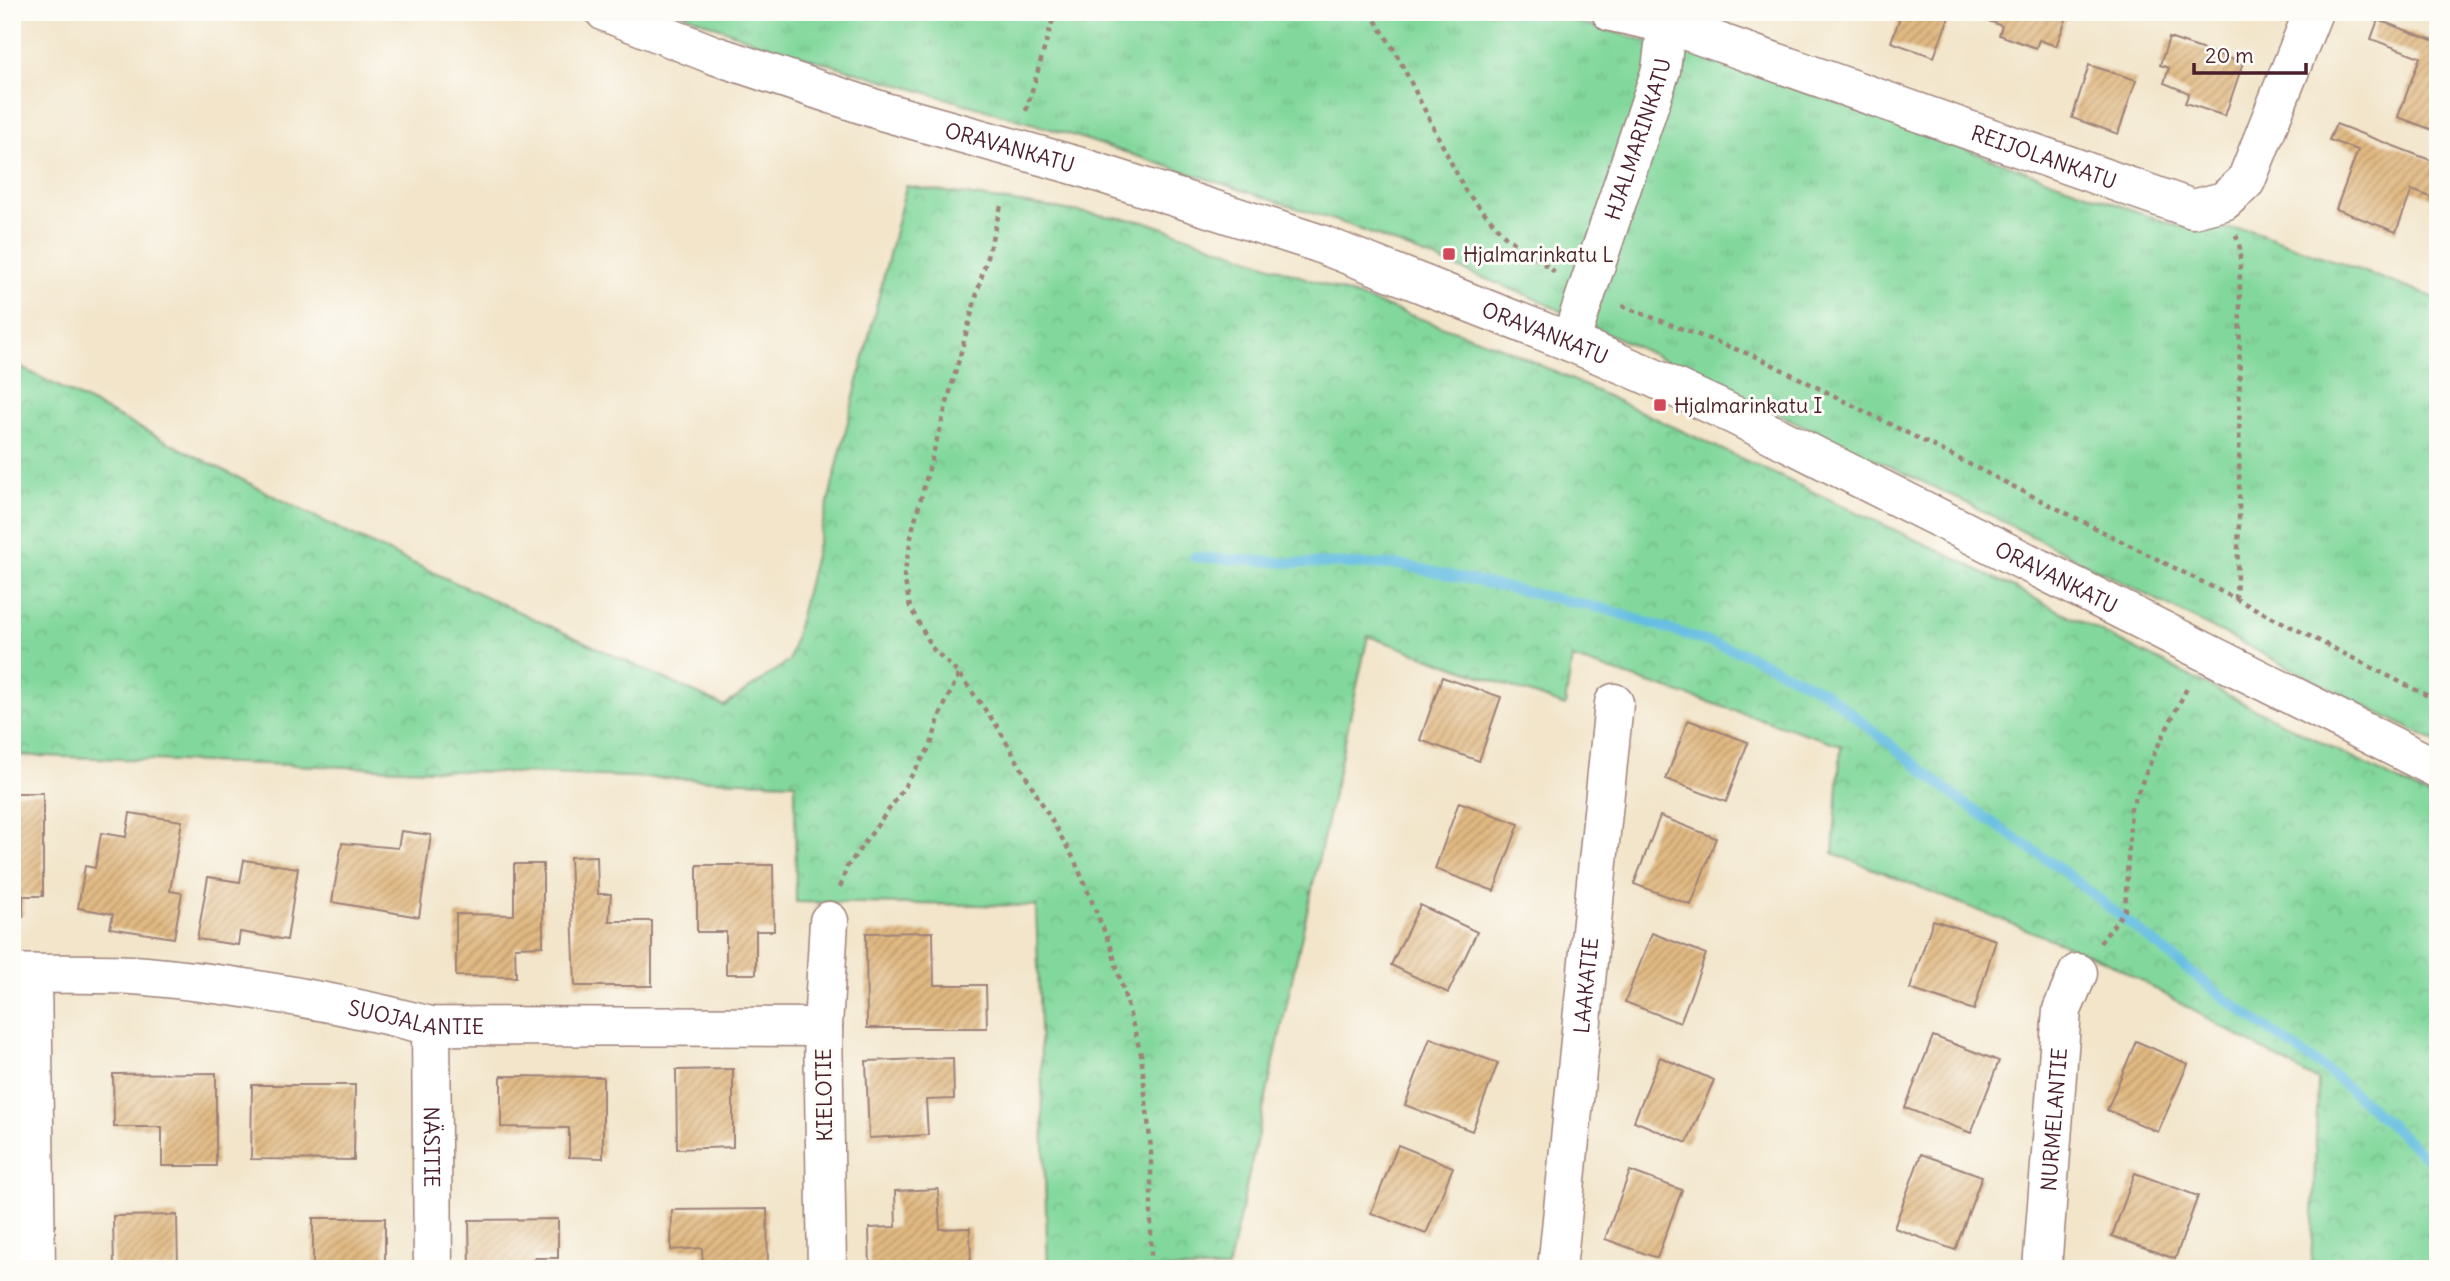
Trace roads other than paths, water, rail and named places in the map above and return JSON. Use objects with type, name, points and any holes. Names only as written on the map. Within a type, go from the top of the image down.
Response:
[{"type":"street","name":"ORAVANKATU","points":[[605,12],[714,55],[885,112],[1081,167],[1318,243],[1570,342],[1645,373],[1736,416],[2438,769]]},
{"type":"street","name":"REIJOLANKATU","points":[[1611,12],[1667,18],[2193,209],[2224,201],[2246,181],[2314,12]]},
{"type":"street","name":"HJALMARINKATU","points":[[1570,342],[1661,70],[1667,18]]},
{"type":"street","name":"LAAKATIE","points":[[1557,1269],[1614,703]]},
{"type":"street","name":"KIELOTIE","points":[[827,1269],[823,1027],[829,921]]},
{"type":"street","name":"NURMELANTIE","points":[[2042,1269],[2062,1010],[2078,973]]},
{"type":"street","name":"SUOJALANTIE","points":[[22,974],[144,976],[255,989],[431,1026],[823,1027]]},
{"type":"street","points":[[22,974],[36,1269]]},
{"type":"street","name":"NÄSITIE","points":[[431,1026],[433,1269]]},
{"type":"waterway","points":[[1194,557],[1295,563],[1402,565],[1605,609],[1746,654],[1825,692],[1957,798],[2062,870],[2224,998],[2333,1075],[2438,1167]]},
{"type":"place","name":"Hjalmarinkatu L","points":[[1449,254]]},
{"type":"place","name":"Hjalmarinkatu I","points":[[1660,405]]}]
